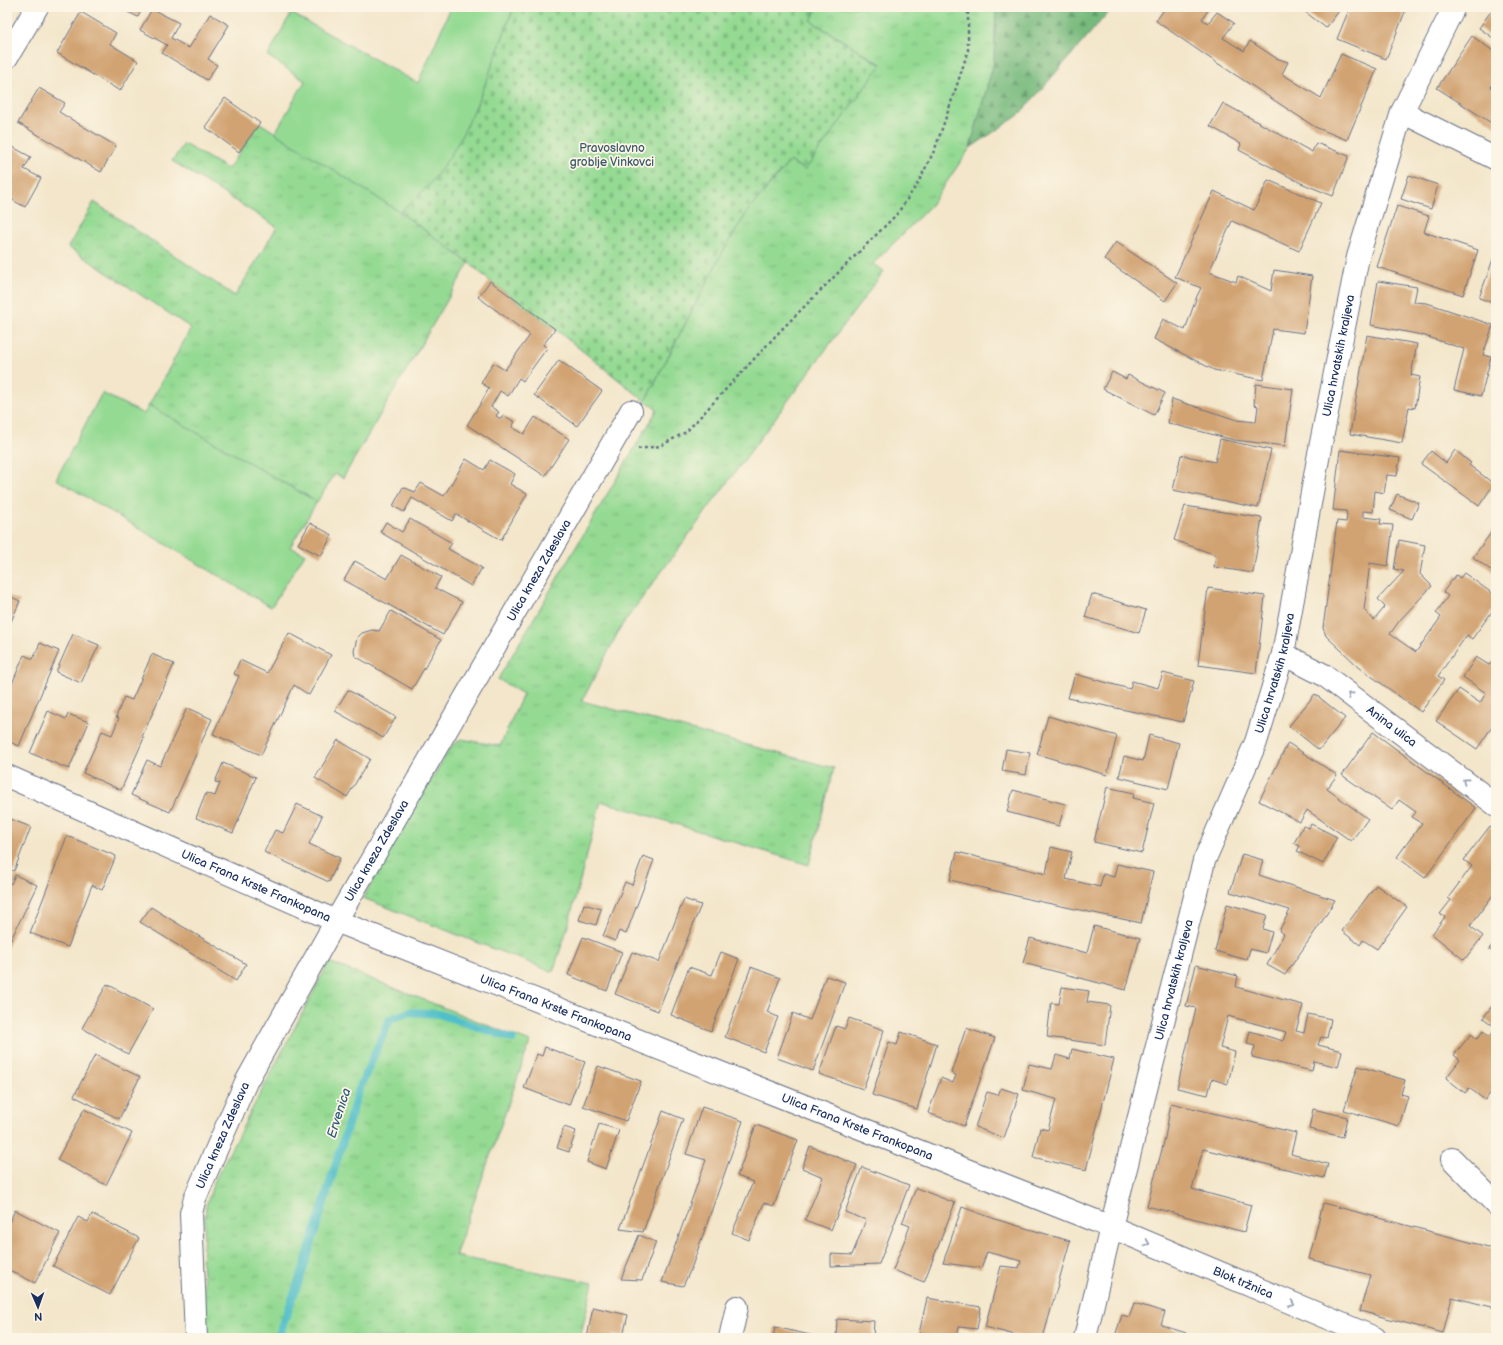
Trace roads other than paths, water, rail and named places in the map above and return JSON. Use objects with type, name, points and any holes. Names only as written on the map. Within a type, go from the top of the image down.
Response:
[{"type":"street","points":[[7,57],[37,7]]},
{"type":"street","name":"Ulica hrvatskih kraljeva","points":[[1085,1338],[1111,1227],[1204,861],[1256,742],[1283,654],[1320,448],[1358,257],[1402,112],[1454,7]]},
{"type":"street","points":[[1402,112],[1496,159]]},
{"type":"street","name":"Ulica kneza Zdeslava","points":[[196,1338],[191,1213],[195,1198],[246,1082],[336,921],[631,411]]},
{"type":"street","name":"Anina ulica","points":[[1283,654],[1324,675],[1496,805]]},
{"type":"street","name":"Ulica Frana Krste Frankopana","points":[[7,776],[336,921],[1111,1227]]},
{"type":"street","points":[[1452,1159],[1496,1204]]},
{"type":"street","name":"Blok tržnica","points":[[1111,1227],[1375,1338]]},
{"type":"street","points":[[730,1338],[737,1307]]},
{"type":"waterway","name":"Ervenica","points":[[278,1338],[304,1267],[358,1092],[390,1019],[410,1012],[439,1014],[513,1039]]},
{"type":"park label","name":"Pravoslavno groblje Vinkovci","points":[[612,155]]}]
